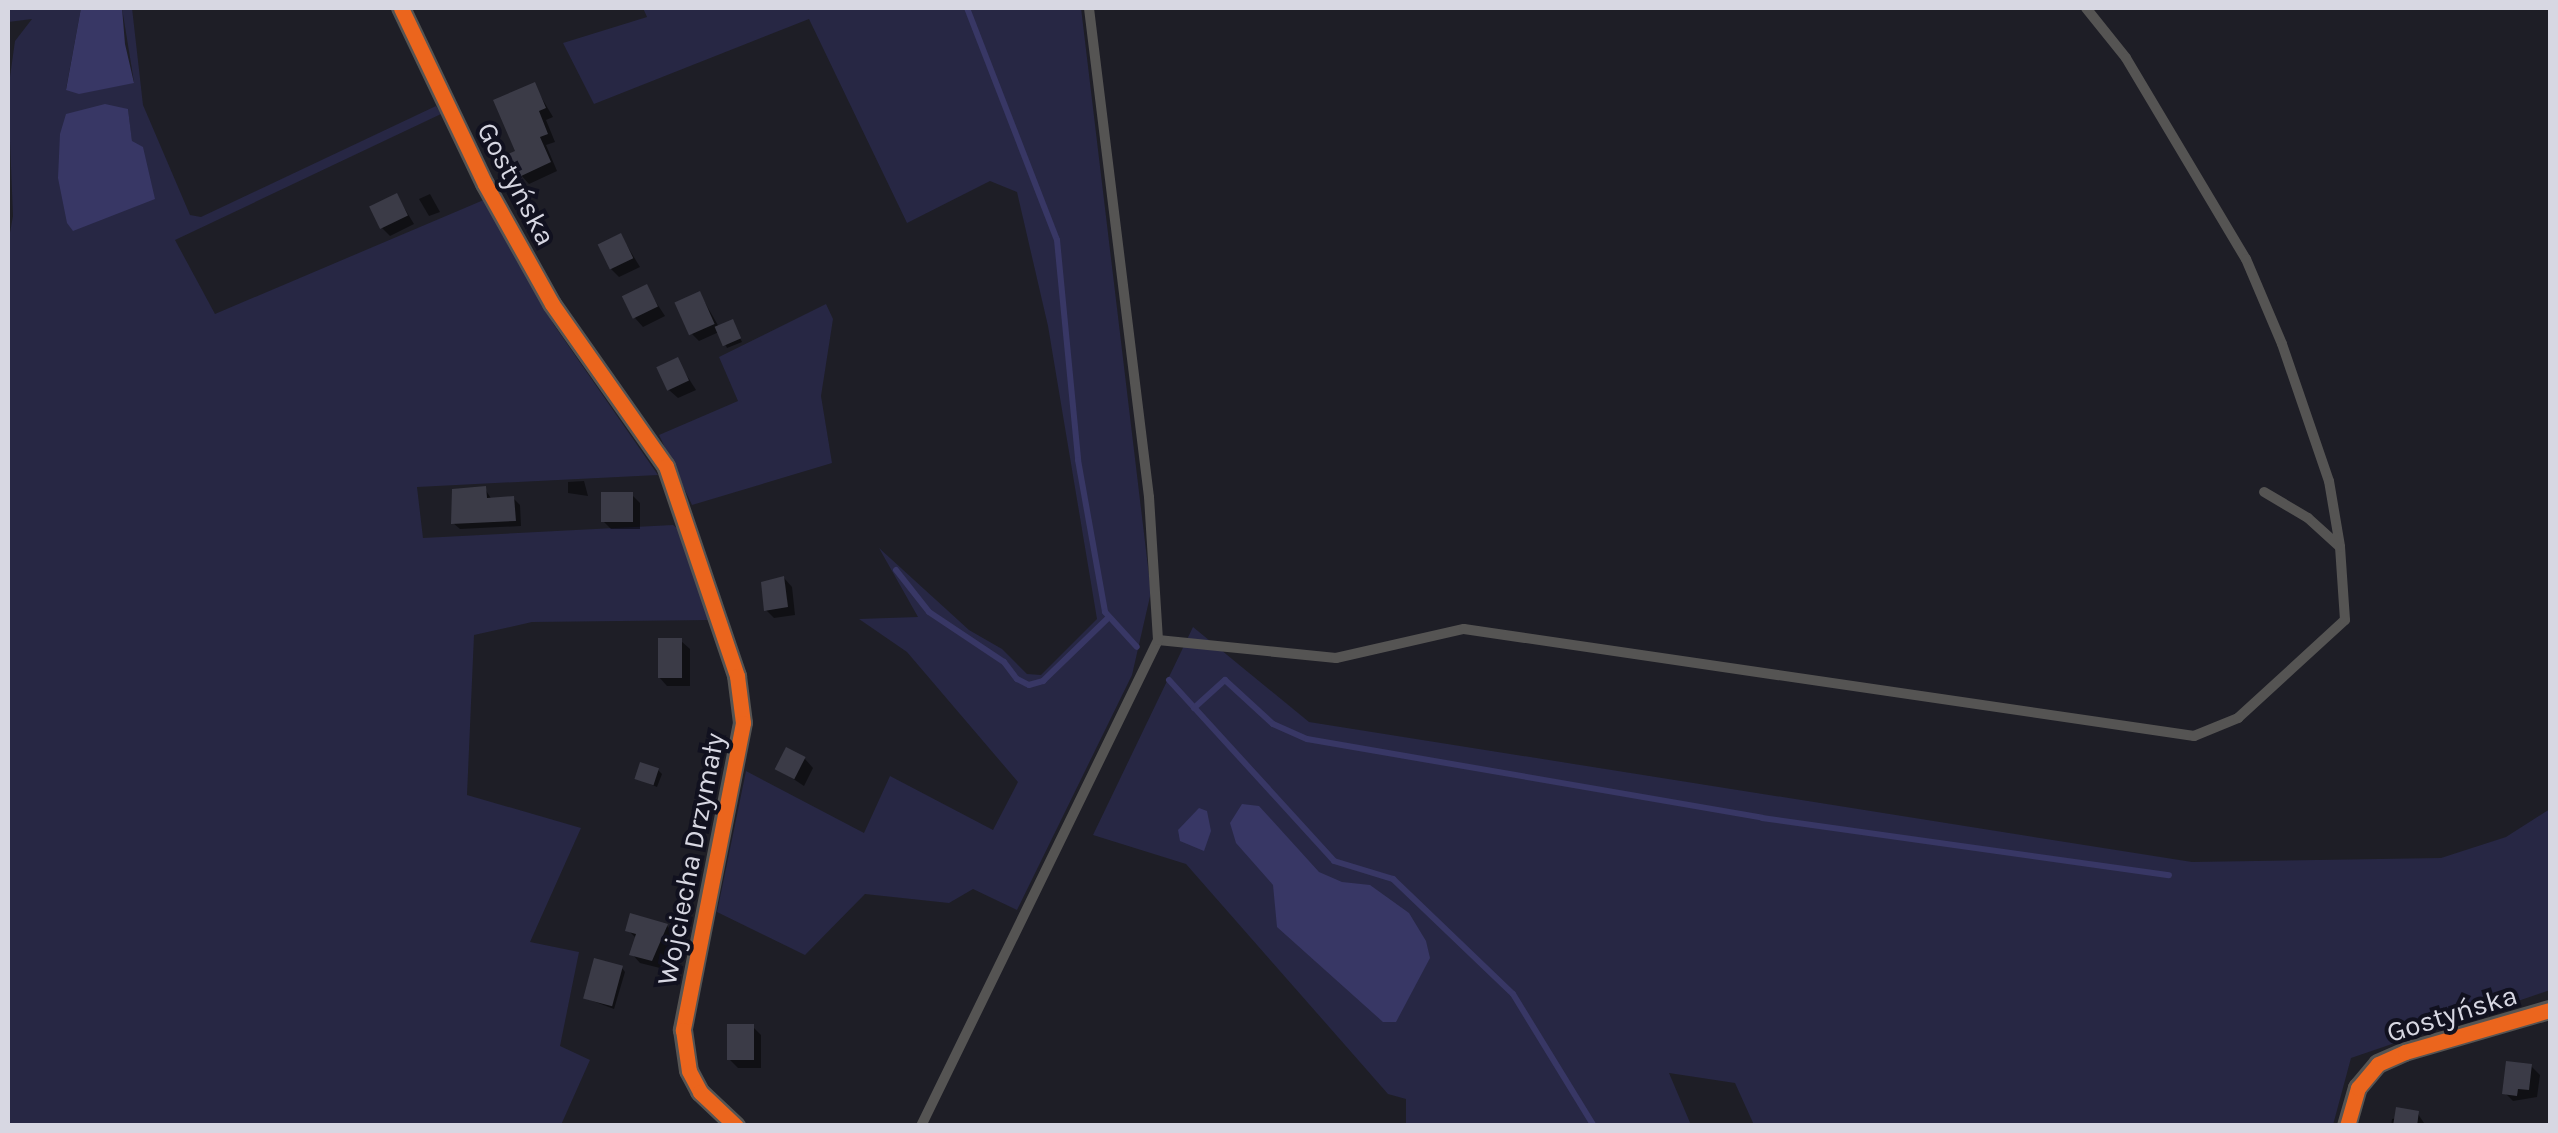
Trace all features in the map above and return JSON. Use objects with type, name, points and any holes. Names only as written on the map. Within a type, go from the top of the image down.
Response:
[{"type":"street","name":"Gostyńska","points":[[401,8],[485,184],[552,304],[601,375]]},
{"type":"street","name":"Wojciecha Drzymały","points":[[601,375],[666,466],[742,698],[743,723],[683,1030],[688,1072],[700,1092],[736,1126]]},
{"type":"street","name":"Gostyńska","points":[[2347,1126],[2358,1088],[2378,1064],[2405,1052],[2550,1010]]},
{"type":"lane","points":[[921,1126],[1158,640],[1149,497],[1089,8]]},
{"type":"lane","points":[[1158,640],[1336,658],[1464,630],[2194,736],[2238,718],[2345,620],[2340,547],[2329,482],[2282,344],[2246,259],[2126,58],[2086,8]]},
{"type":"lane","points":[[2264,492],[2308,518],[2340,547]]},
{"type":"shaded area","points":[[8,8],[81,8],[66,89],[134,82],[122,8],[132,8],[143,105],[190,215],[201,217],[436,106],[441,114],[175,240],[215,314],[486,199],[554,325],[658,475],[417,487],[423,538],[673,525],[682,532],[709,620],[532,622],[474,635],[467,795],[581,828],[530,942],[579,952],[560,1046],[590,1060],[561,1125],[8,1125],[8,244],[13,216],[8,91],[15,41],[32,19],[8,22]],"holes":[[[128,109],[132,142],[143,148],[104,217],[73,230]]]},
{"type":"shaded area","points":[[81,8],[122,8],[134,83],[79,94],[66,90]]},
{"type":"shaded area","points":[[643,8],[1081,8],[1151,592],[1132,675],[1017,910],[973,889],[949,903],[865,894],[805,955],[717,912],[746,771],[864,833],[890,776],[993,830],[1018,782],[907,652],[859,619],[918,617],[879,548],[969,630],[1002,649],[1027,674],[1041,675],[1097,619],[1048,326],[1017,192],[990,181],[907,223],[809,19],[594,104],[563,43],[647,17]]},
{"type":"shaded area","points":[[105,104],[128,109],[132,141],[143,147],[155,199],[73,231],[67,223],[58,178],[60,134],[66,114]]},
{"type":"shaded area","points":[[826,304],[833,319],[821,396],[832,463],[692,505],[659,435],[738,401],[719,357]]},
{"type":"shaded area","points":[[1193,627],[1309,722],[2192,862],[2441,858],[2506,837],[2550,809],[2550,990],[2351,1058],[2333,1125],[1754,1125],[1735,1083],[1669,1073],[1691,1125],[1406,1125],[1406,1099],[1388,1094],[1186,864],[1093,835]]},
{"type":"shaded area","points":[[1242,804],[1259,806],[1319,872],[1342,882],[1370,885],[1409,913],[1426,941],[1430,958],[1396,1022],[1383,1022],[1277,927],[1273,885],[1236,843],[1230,823]]},
{"type":"shaded area","points":[[1199,808],[1207,811],[1211,831],[1204,851],[1180,841],[1178,830]]},
{"type":"building","points":[[535,82],[546,108],[539,111],[548,134],[540,137],[551,162],[519,177],[508,154],[515,151],[493,100]]},
{"type":"building","points":[[397,193],[408,215],[380,229],[369,207]]},
{"type":"building","points":[[621,233],[633,258],[610,270],[598,244]]},
{"type":"building","points":[[647,284],[658,306],[633,319],[622,296]]},
{"type":"building","points":[[700,291],[715,324],[689,335],[674,302]]},
{"type":"building","points":[[733,319],[741,338],[723,346],[715,327]]},
{"type":"building","points":[[678,357],[689,381],[667,391],[656,367]]},
{"type":"building","points":[[486,486],[487,498],[514,496],[516,521],[451,524],[452,489]]},
{"type":"building","points":[[601,492],[633,492],[633,522],[601,522]]},
{"type":"building","points":[[784,576],[788,607],[764,611],[761,582]]},
{"type":"building","points":[[658,638],[682,638],[682,678],[658,678]]},
{"type":"building","points":[[786,747],[806,757],[794,779],[775,769]]},
{"type":"building","points":[[640,762],[659,768],[653,785],[634,779]]},
{"type":"building","points":[[630,913],[668,924],[652,961],[629,955],[636,934],[625,931]]},
{"type":"building","points":[[594,958],[623,966],[612,1006],[583,999]]},
{"type":"building","points":[[727,1024],[754,1024],[754,1060],[727,1060]]},
{"type":"building","points":[[2506,1061],[2532,1064],[2529,1090],[2518,1089],[2517,1096],[2502,1094]]},
{"type":"building","points":[[2396,1107],[2419,1111],[2417,1126],[2393,1126]]},
{"type":"waterway","points":[[967,8],[1057,240],[1078,460],[1105,612],[1137,647]]},
{"type":"waterway","points":[[896,570],[929,612],[1004,662],[1017,679],[1029,685],[1043,681],[1109,617]]},
{"type":"waterway","points":[[1169,680],[1334,861],[1393,879],[1513,994],[1594,1126]]},
{"type":"waterway","points":[[1194,708],[1225,680],[1273,724],[1307,739],[1762,818],[2169,875]]},
{"type":"cycle path","points":[[401,8],[485,184],[552,304],[666,466],[737,676],[743,723],[683,1030],[689,1071],[700,1092],[736,1126]]},
{"type":"cycle path","points":[[2347,1126],[2358,1088],[2378,1064],[2405,1052],[2550,1010]]}]
